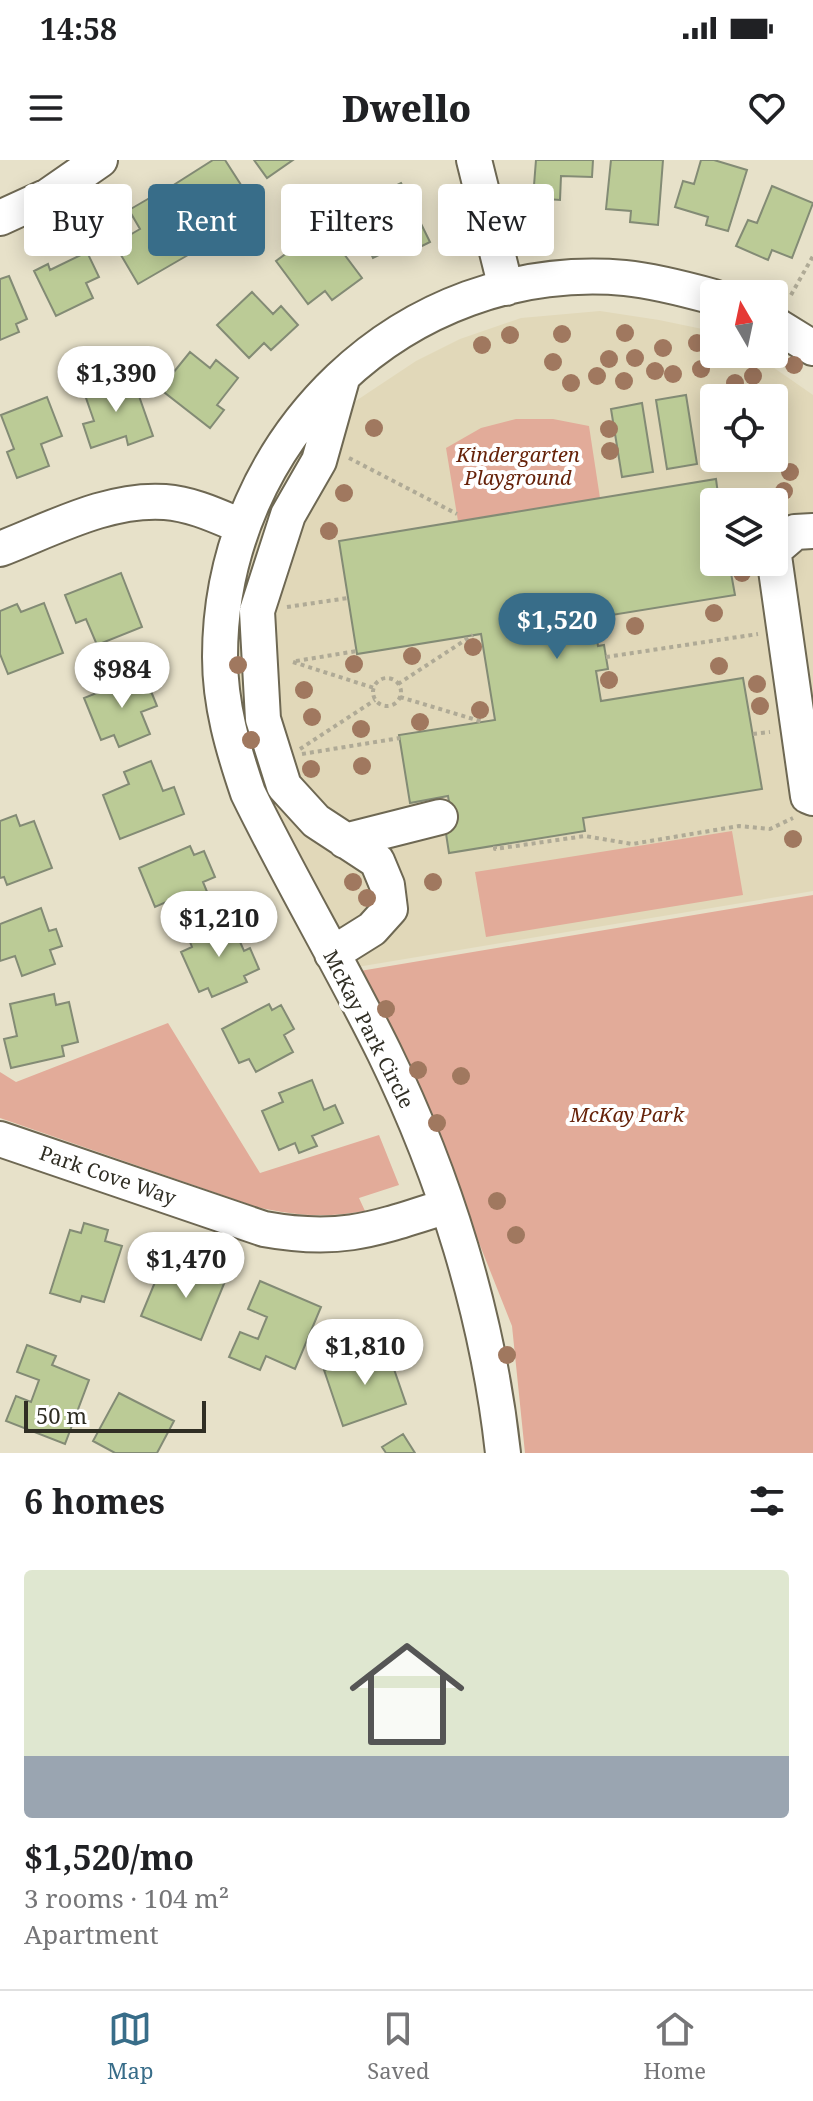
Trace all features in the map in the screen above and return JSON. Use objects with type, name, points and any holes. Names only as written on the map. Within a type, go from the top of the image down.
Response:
[{"type":"street","points":[[0,218],[48,196],[100,160]]},
{"type":"street","points":[[474,160],[506,288]]},
{"type":"street","name":"McKay Park Circle","points":[[503,1453],[485,1341],[447,1206],[420,1132],[384,1052],[248,793],[233,750],[224,705],[220,659],[222,614],[229,569],[254,495],[279,449],[311,407],[378,346],[423,319],[465,300],[506,288],[580,277],[625,278],[700,293]]},
{"type":"street","points":[[788,316],[813,348]]},
{"type":"street","points":[[332,954],[372,929],[390,909],[387,885],[377,861],[316,821],[284,786],[263,719],[257,611],[288,515],[319,461],[343,375]]},
{"type":"street","points":[[0,549],[99,511],[130,503],[165,502],[199,509],[241,526]]},
{"type":"street","points":[[788,539],[795,532],[813,531]]},
{"type":"street","points":[[777,576],[808,796],[806,807]]},
{"type":"street","points":[[345,841],[440,817]]},
{"type":"street","points":[[274,846],[316,821]]},
{"type":"street","name":"Park Cove Way","points":[[0,1139],[264,1229],[301,1236],[372,1231],[447,1206]]},
{"type":"path","points":[[788,301],[813,256]]},
{"type":"path","points":[[346,457],[457,514]]},
{"type":"path","points":[[280,608],[348,598]]},
{"type":"path","points":[[606,657],[764,633]]},
{"type":"path","points":[[398,684],[473,635]]},
{"type":"path","points":[[280,664],[357,651]]},
{"type":"path","points":[[293,662],[374,688]]},
{"type":"path","points":[[382,679],[391,679],[398,684],[400,697],[389,706],[380,705],[375,700],[374,688],[382,679]]},
{"type":"path","points":[[400,697],[483,722]]},
{"type":"path","points":[[375,700],[296,753],[400,738]]},
{"type":"path","points":[[753,734],[780,730]]},
{"type":"path","points":[[495,846],[495,849],[585,836],[632,844],[739,826],[770,829],[806,807]]},
{"type":"shaded area","points":[[600,311],[659,320],[700,329],[700,368],[774,368],[813,395],[813,891],[357,967],[270,807],[242,734],[231,651],[253,528],[306,434],[416,361],[460,339],[521,318]]},
{"type":"green space","name":"Kindergarten Playground","points":[[516,419],[553,419],[589,426],[600,498],[458,521],[446,448],[481,428]]},
{"type":"green space","points":[[732,831],[743,895],[486,937],[475,872]]},
{"type":"green space","name":"McKay Park","points":[[813,895],[813,1453],[525,1453],[512,1326],[401,1046],[360,971]]},
{"type":"green space","points":[[168,1023],[260,1173],[379,1135],[399,1185],[359,1198],[365,1211],[337,1215],[285,1212],[257,1207],[0,1118],[0,1072],[16,1082]]},
{"type":"building","points":[[213,160],[225,160],[240,184],[175,184]]},
{"type":"building","points":[[254,160],[293,160],[267,178]]},
{"type":"building","points":[[536,160],[593,160],[592,177],[561,176],[560,200],[554,200],[554,184],[534,184]]},
{"type":"building","points":[[611,160],[663,160],[658,225],[630,222],[631,211],[606,209]]},
{"type":"building","points":[[701,160],[714,160],[747,170],[728,231],[706,225],[708,217],[675,207],[683,181],[694,184]]},
{"type":"building","points":[[772,186],[813,203],[792,258],[772,250],[768,260],[736,246],[748,220],[757,223]]},
{"type":"building","points":[[148,199],[148,256],[186,256],[138,284],[122,256],[132,256],[132,234],[140,229],[132,215],[132,208]]},
{"type":"building","points":[[422,226],[430,242],[422,246]]},
{"type":"building","points":[[79,256],[89,256],[99,277],[86,283],[93,298],[56,316],[34,271],[48,264],[50,270]]},
{"type":"building","points":[[283,256],[346,256],[362,278],[332,300],[325,291],[308,304],[276,261]]},
{"type":"building","points":[[9,276],[27,319],[16,324],[19,332],[0,340],[0,279]]},
{"type":"building","points":[[252,292],[273,314],[281,306],[298,325],[271,350],[264,343],[249,358],[217,325]]},
{"type":"building","points":[[190,352],[210,368],[216,360],[238,378],[217,405],[224,410],[210,428],[160,389]]},
{"type":"building","points":[[118,378],[119,384],[133,379],[153,436],[128,445],[126,436],[91,448],[83,424],[94,421],[85,395],[96,391],[95,386]]},
{"type":"building","points":[[686,395],[697,464],[667,469],[656,400]]},
{"type":"building","points":[[47,397],[62,436],[41,444],[49,466],[17,478],[7,452],[14,449],[1,415]]},
{"type":"building","points":[[642,403],[653,472],[622,477],[611,409]]},
{"type":"building","points":[[716,479],[717,488],[700,488],[700,576],[732,576],[735,595],[593,618],[598,646],[604,645],[608,669],[596,671],[601,701],[743,678],[762,789],[583,818],[585,831],[449,853],[445,827],[453,825],[448,796],[410,803],[399,735],[495,720],[481,634],[357,654],[339,541]]},
{"type":"building","points":[[121,573],[142,627],[97,645],[86,619],[76,623],[65,595]]},
{"type":"building","points":[[44,603],[63,653],[8,674],[0,654],[0,611],[17,604],[21,612]]},
{"type":"building","points":[[144,674],[157,706],[141,712],[150,734],[119,747],[114,735],[101,740],[84,698]]},
{"type":"building","points":[[151,761],[163,791],[174,787],[184,814],[120,839],[103,795],[129,784],[124,772]]},
{"type":"building","points":[[16,815],[20,826],[34,821],[52,868],[7,885],[4,877],[0,878],[0,821]]},
{"type":"building","points":[[190,846],[194,855],[204,851],[215,877],[203,882],[210,899],[172,915],[166,902],[155,907],[139,868]]},
{"type":"building","points":[[41,908],[49,931],[56,929],[62,946],[50,950],[55,964],[22,976],[15,956],[0,961],[0,924]]},
{"type":"building","points":[[230,919],[244,951],[250,948],[259,969],[244,976],[247,982],[212,997],[208,988],[199,992],[181,952],[192,947],[188,937]]},
{"type":"building","points":[[54,994],[56,1005],[69,1002],[78,1042],[62,1046],[64,1056],[11,1068],[4,1039],[17,1036],[10,1004]]},
{"type":"building","points":[[269,1004],[272,1010],[281,1005],[294,1029],[284,1035],[293,1052],[256,1072],[249,1059],[239,1063],[222,1029]]},
{"type":"building","points":[[312,1080],[324,1110],[335,1105],[343,1123],[312,1136],[317,1146],[299,1153],[295,1143],[279,1150],[262,1111],[283,1102],[279,1093]]},
{"type":"building","points":[[84,1223],[108,1230],[105,1241],[122,1246],[104,1302],[82,1296],[80,1302],[50,1293],[70,1230],[81,1233]]},
{"type":"building","points":[[199,1262],[228,1274],[201,1340],[141,1316],[160,1270],[191,1282]]},
{"type":"building","points":[[260,1281],[321,1307],[295,1369],[266,1356],[260,1370],[229,1357],[240,1332],[258,1339],[267,1317],[248,1309]]},
{"type":"building","points":[[27,1345],[56,1356],[52,1365],[89,1380],[65,1444],[6,1421],[16,1396],[31,1402],[39,1380],[17,1372]]},
{"type":"building","points":[[387,1349],[406,1404],[343,1426],[324,1370]]},
{"type":"building","points":[[119,1393],[174,1421],[157,1453],[115,1453],[93,1441]]},
{"type":"building","points":[[403,1434],[415,1453],[386,1453],[382,1447]]}]
